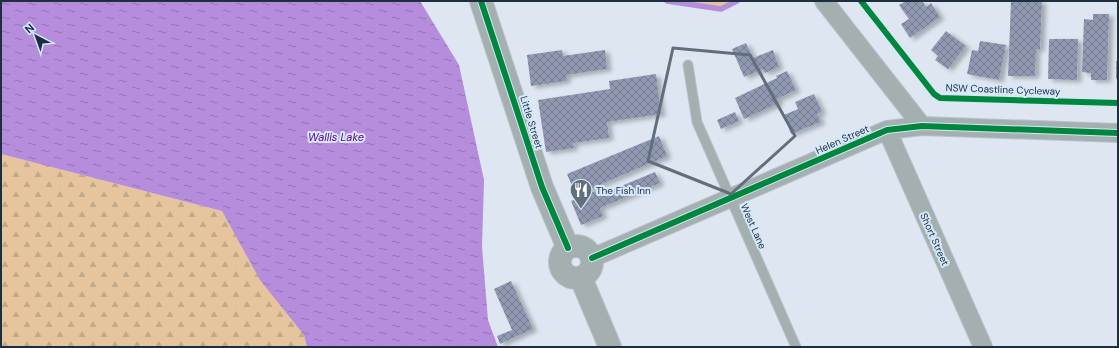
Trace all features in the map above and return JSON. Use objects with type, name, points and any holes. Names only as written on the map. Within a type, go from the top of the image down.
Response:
[{"type":"street","name":"Little Street","points":[[481,1],[542,187],[568,248]]},
{"type":"street","points":[[824,1],[922,126]]},
{"type":"street","name":"Helen Street","points":[[592,258],[887,130],[922,126],[1118,133]]},
{"type":"street","name":"Short Street","points":[[887,130],[984,347]]},
{"type":"street","points":[[572,246],[582,247],[587,250],[592,258],[591,268],[586,275],[581,278],[566,275],[560,266],[561,256],[568,248],[572,246]]},
{"type":"street","points":[[581,278],[610,347]]},
{"type":"lane","name":"West Lane","points":[[688,65],[697,122],[796,347]]},
{"type":"highlighted area","points":[[673,48],[750,55],[795,136],[731,194],[648,161]]},
{"type":"green space","points":[[667,1],[737,1],[721,9]]},
{"type":"green space","points":[[1,154],[222,211],[304,335],[307,347],[1,347]]},
{"type":"water","name":"Wallis Lake","points":[[1,1],[420,1],[459,65],[484,180],[482,247],[488,320],[498,347],[307,347],[304,335],[260,280],[222,211],[1,154]]},
{"type":"building","points":[[906,1],[922,1],[926,7],[931,3],[940,17],[910,38],[901,24],[909,19],[899,5]]},
{"type":"building","points":[[1011,1],[1042,1],[1040,49],[1036,49],[1035,76],[1008,76]]},
{"type":"building","points":[[1093,14],[1109,14],[1107,80],[1091,80],[1091,73],[1082,72],[1084,19],[1093,20]]},
{"type":"building","points":[[946,31],[966,46],[948,69],[935,60],[938,56],[931,50]]},
{"type":"building","points":[[1049,39],[1078,39],[1077,80],[1048,79]]},
{"type":"building","points":[[980,41],[1006,45],[999,80],[967,74],[972,50],[978,51]]},
{"type":"building","points":[[746,43],[753,58],[773,50],[779,67],[765,73],[763,69],[744,77],[732,49]]},
{"type":"building","points":[[562,50],[563,56],[605,50],[607,69],[566,75],[566,81],[531,86],[527,55]]},
{"type":"building","points":[[1116,61],[1118,61],[1118,79],[1116,79]]},
{"type":"building","points":[[787,71],[796,90],[777,99],[779,103],[744,119],[735,98],[777,78],[776,76]]},
{"type":"building","points":[[656,74],[661,114],[607,122],[609,138],[573,143],[574,148],[546,152],[538,100],[610,89],[609,81]]},
{"type":"building","points":[[814,94],[822,112],[817,114],[821,122],[791,134],[784,115],[798,109],[795,102]]},
{"type":"building","points":[[735,112],[739,121],[721,129],[717,120]]},
{"type":"building","points":[[659,136],[667,156],[576,195],[567,174]]},
{"type":"building","points":[[655,172],[660,183],[600,208],[603,216],[581,225],[571,201],[595,191],[597,196]]},
{"type":"building","points":[[511,281],[533,329],[500,344],[497,336],[512,330],[494,289]]},
{"type":"waterway","points":[[667,1],[721,9],[737,1]]},
{"type":"cycle path","points":[[481,1],[542,187],[568,248]]},
{"type":"cycle path","name":"NSW Coastline Cycleway","points":[[861,1],[934,94],[940,98],[1118,103]]},
{"type":"cycle path","points":[[592,258],[887,130],[922,126],[1118,133]]},
{"type":"place","name":"The Fish Inn","points":[[581,210]]}]
